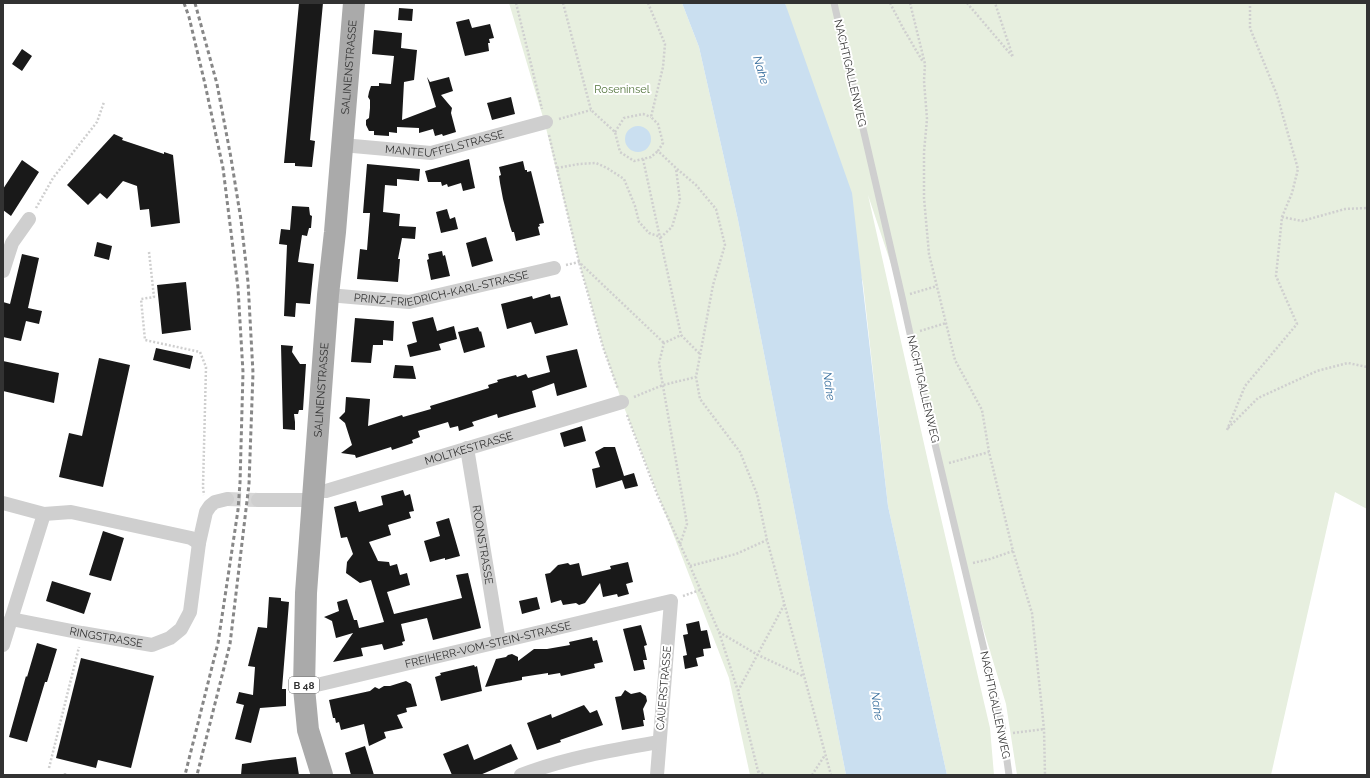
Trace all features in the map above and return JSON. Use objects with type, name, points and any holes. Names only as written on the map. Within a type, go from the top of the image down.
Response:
[{"type":"main road","name":"SALINENSTRASSE","points":[[322,775],[308,730],[304,688],[306,593],[328,296],[335,232],[354,3]]},
{"type":"street","name":"MANTEUFFELSTRASSE","points":[[342,145],[431,153],[546,122]]},
{"type":"street","points":[[3,271],[12,243],[29,219]]},
{"type":"street","name":"PRINZ-FRIEDRICH-KARL-STRASSE","points":[[328,296],[409,302],[554,268]]},
{"type":"street","name":"MOLTKESTRASSE","points":[[314,496],[326,490],[622,402]]},
{"type":"street","name":"ROONSTRASSE","points":[[467,448],[500,642]]},
{"type":"street","points":[[258,500],[314,496]]},
{"type":"street","points":[[210,506],[215,502],[227,500]]},
{"type":"street","points":[[3,503],[44,514],[71,512],[190,538],[199,543]]},
{"type":"street","name":"RINGSTRASSE","points":[[11,619],[152,645],[163,642],[176,634],[184,624],[190,612],[199,543],[204,519],[210,506]]},
{"type":"street","points":[[3,646],[44,514]]},
{"type":"street","name":"FREIHERR-VOM-STEIN-STRASSE","points":[[304,688],[671,601]]},
{"type":"street","name":"CAUERSTRASSE","points":[[657,775],[671,601]]},
{"type":"street","points":[[522,775],[544,766],[582,756],[660,742]]},
{"type":"lane","name":"NACHTIGALLENWEG","points":[[834,3],[925,402],[1002,725],[1010,775]]},
{"type":"path","points":[[563,3],[591,110],[615,132],[620,152],[634,161],[651,157],[658,151],[663,143],[658,124],[651,117],[643,114],[624,118],[615,132]]},
{"type":"path","points":[[648,3],[665,44],[663,68],[651,117]]},
{"type":"path","points":[[890,3],[925,64]]},
{"type":"path","points":[[910,3],[925,64],[924,81],[927,119],[924,152],[924,198],[929,254],[955,360],[982,410],[989,452],[1013,552],[1032,613],[1044,729],[1045,775]]},
{"type":"path","points":[[967,3],[1013,57],[996,3]]},
{"type":"path","points":[[1250,3],[1250,28],[1277,95],[1298,169],[1292,193],[1282,217],[1276,276],[1297,324],[1245,386],[1227,430],[1258,398],[1317,371],[1348,363],[1367,367]]},
{"type":"path","points":[[29,219],[53,178],[97,122],[104,102]]},
{"type":"path","points":[[546,122],[591,110]]},
{"type":"path","points":[[658,151],[696,185],[716,209],[725,244],[714,285],[696,377],[700,399],[740,452],[757,494],[784,605],[831,775]]},
{"type":"path","points":[[643,159],[681,335],[701,354]]},
{"type":"path","points":[[557,168],[596,163],[608,168],[624,179],[635,206],[639,222],[649,233],[661,237]]},
{"type":"path","points":[[661,237],[672,227],[680,200],[676,168]]},
{"type":"path","points":[[1282,217],[1302,221],[1345,209],[1367,208]]},
{"type":"path","points":[[148,252],[154,297],[141,299],[145,340],[200,352],[206,367],[203,487],[204,494],[210,506]]},
{"type":"path","points":[[579,262],[664,343]]},
{"type":"path","points":[[914,293],[937,286]]},
{"type":"path","points":[[923,331],[946,323]]},
{"type":"path","points":[[680,544],[687,524],[658,363],[664,343],[681,335]]},
{"type":"path","points":[[622,402],[663,385],[696,377]]},
{"type":"path","points":[[952,462],[989,452]]},
{"type":"path","points":[[690,566],[736,554],[767,540]]},
{"type":"path","points":[[980,561],[1013,552]]},
{"type":"path","points":[[671,601],[701,590]]},
{"type":"path","points":[[738,691],[784,605]]},
{"type":"path","points":[[719,632],[758,655],[803,676]]},
{"type":"path","points":[[49,768],[82,633]]},
{"type":"path","points":[[1009,734],[1021,731],[1044,729]]},
{"type":"path","points":[[812,775],[826,755]]},
{"type":"path","points":[[758,771],[764,775]]},
{"type":"green space","name":"Roseninsel","points":[[509,3],[682,3],[699,47],[738,220],[846,775],[750,775],[729,678],[622,402],[603,347],[579,262],[545,124]]},
{"type":"green space","points":[[785,3],[1367,3],[1367,509],[1335,492],[1271,775],[1017,775],[1006,704],[964,565],[902,297],[868,195],[990,728],[994,775],[947,775],[888,506],[863,283]]},
{"type":"water","name":"Nahe","points":[[682,3],[785,3],[852,193],[888,506],[947,775],[846,775],[738,220],[699,47]]},
{"type":"water","points":[[638,126],[648,129],[651,139],[648,149],[638,152],[628,149],[625,139],[628,129]]},
{"type":"building","points":[[299,3],[323,3],[310,140],[315,141],[312,167],[295,166],[295,163],[284,163]]},
{"type":"building","points":[[399,8],[413,9],[412,21],[398,20]]},
{"type":"building","points":[[469,19],[472,28],[490,24],[494,38],[489,39],[489,51],[465,56],[456,22]]},
{"type":"building","points":[[374,30],[402,33],[401,48],[417,50],[414,80],[404,82],[402,120],[436,107],[427,77],[430,82],[449,77],[453,91],[441,95],[452,108],[451,113],[456,132],[443,136],[442,134],[435,136],[433,129],[419,133],[419,128],[397,127],[397,133],[389,132],[389,136],[374,135],[374,131],[369,131],[366,125],[366,120],[369,118],[370,100],[368,97],[371,86],[379,86],[379,83],[391,84],[394,56],[372,54]]},
{"type":"building","points":[[22,49],[32,56],[22,71],[12,64]]},
{"type":"building","points":[[511,97],[515,114],[492,120],[487,103]]},
{"type":"building","points":[[114,134],[123,138],[122,140],[164,154],[164,152],[173,155],[180,223],[151,227],[149,209],[140,210],[137,186],[123,181],[107,199],[100,193],[88,205],[67,185]]},
{"type":"building","points":[[469,159],[475,188],[463,191],[461,183],[448,187],[447,184],[442,186],[441,182],[428,182],[425,171]]},
{"type":"building","points":[[22,160],[39,172],[11,216],[3,210],[3,189]]},
{"type":"building","points":[[523,161],[525,170],[527,170],[527,172],[531,171],[544,223],[539,224],[540,226],[538,227],[540,235],[516,241],[514,232],[512,232],[510,226],[503,199],[499,167]]},
{"type":"building","points":[[367,164],[420,169],[419,181],[397,179],[397,186],[385,185],[383,212],[400,214],[399,226],[416,227],[415,239],[402,238],[398,259],[400,259],[398,282],[357,279],[360,249],[367,250],[370,213],[363,213]]},
{"type":"building","points":[[292,206],[309,207],[310,215],[312,216],[311,228],[309,228],[307,236],[302,235],[298,262],[314,264],[310,304],[296,303],[295,317],[284,316],[287,245],[279,244],[281,229],[290,230]]},
{"type":"building","points":[[447,209],[450,219],[455,217],[458,229],[441,233],[436,212]]},
{"type":"building","points":[[486,237],[493,261],[472,267],[466,243]]},
{"type":"building","points":[[97,242],[112,246],[109,260],[94,256]]},
{"type":"building","points":[[442,251],[443,256],[445,255],[450,276],[431,280],[427,260],[429,259],[428,254]]},
{"type":"building","points":[[22,254],[39,258],[28,308],[42,311],[39,324],[26,321],[21,341],[3,337],[3,302],[10,304]]},
{"type":"building","points":[[186,282],[191,330],[162,334],[157,285]]},
{"type":"building","points":[[550,294],[551,298],[560,296],[568,325],[535,334],[531,322],[507,329],[501,304],[532,296],[533,299]]},
{"type":"building","points":[[433,317],[437,331],[454,326],[457,339],[439,344],[441,350],[410,357],[407,345],[417,342],[412,322]]},
{"type":"building","points":[[355,318],[394,321],[393,341],[383,340],[383,345],[373,345],[371,363],[351,362]]},
{"type":"building","points":[[478,327],[480,332],[481,331],[485,347],[464,353],[458,332]]},
{"type":"building","points":[[281,345],[293,346],[292,352],[300,364],[306,364],[303,410],[299,410],[298,414],[294,414],[295,430],[283,429]]},
{"type":"building","points":[[156,348],[193,356],[190,369],[153,360]]},
{"type":"building","points":[[577,349],[587,387],[557,396],[554,383],[532,391],[536,407],[498,418],[497,414],[472,422],[474,426],[459,431],[458,426],[450,428],[448,422],[418,431],[420,437],[412,440],[413,443],[392,450],[391,447],[356,458],[355,455],[341,453],[352,445],[345,423],[339,418],[345,412],[346,397],[370,399],[368,426],[402,415],[403,417],[431,409],[430,406],[489,388],[488,385],[498,382],[497,380],[526,374],[528,378],[550,372],[546,356]]},
{"type":"building","points":[[99,358],[130,365],[103,487],[59,477],[69,433],[82,436]]},
{"type":"building","points":[[3,361],[59,373],[54,403],[3,391]]},
{"type":"building","points":[[395,365],[413,366],[416,379],[393,378]]},
{"type":"building","points":[[582,426],[586,441],[564,447],[560,433]]},
{"type":"building","points":[[604,447],[615,447],[624,476],[634,473],[638,486],[625,489],[622,480],[596,488],[592,469],[600,467],[595,452]]},
{"type":"building","points":[[403,490],[405,496],[410,494],[414,511],[409,512],[411,518],[388,525],[391,535],[369,542],[378,561],[389,562],[390,566],[397,564],[400,575],[407,573],[410,585],[387,592],[394,614],[462,598],[456,575],[468,573],[481,628],[433,640],[427,618],[401,624],[405,641],[402,642],[403,645],[384,650],[382,644],[361,648],[363,656],[333,662],[353,633],[336,638],[332,621],[324,617],[339,611],[337,602],[347,599],[354,620],[357,620],[359,628],[384,622],[371,580],[360,583],[346,573],[347,562],[353,554],[347,537],[341,538],[334,507],[356,501],[359,512],[383,505],[381,496]]},
{"type":"building","points":[[449,518],[460,556],[430,562],[424,541],[440,536],[436,522]]},
{"type":"building","points":[[103,531],[124,538],[111,581],[89,575]]},
{"type":"building","points":[[628,562],[633,582],[626,584],[629,594],[618,597],[617,594],[603,597],[600,583],[585,603],[579,605],[576,603],[563,605],[561,600],[551,603],[545,574],[550,573],[558,565],[579,563],[582,576],[611,569],[610,566]]},
{"type":"building","points":[[52,581],[91,593],[84,614],[46,601]]},
{"type":"building","points":[[269,597],[281,598],[281,601],[289,602],[282,689],[286,689],[286,706],[260,708],[251,743],[235,739],[244,705],[236,703],[239,692],[253,695],[255,667],[248,666],[258,627],[267,628]]},
{"type":"building","points":[[537,597],[540,609],[522,614],[519,601]]},
{"type":"building","points":[[699,621],[701,631],[707,630],[711,648],[703,649],[704,656],[696,658],[698,666],[685,669],[683,656],[687,655],[683,635],[688,634],[686,624]]},
{"type":"building","points":[[641,625],[647,645],[644,646],[647,660],[643,660],[645,669],[634,671],[623,629]]},
{"type":"building","points":[[592,637],[593,641],[597,640],[603,662],[594,664],[595,668],[561,676],[560,673],[548,675],[548,673],[522,677],[522,680],[485,687],[496,659],[512,654],[518,657],[518,661],[534,649],[547,649],[570,645],[569,642]]},
{"type":"building","points":[[37,643],[57,649],[47,682],[45,682],[27,742],[9,737]]},
{"type":"building","points":[[81,658],[154,676],[131,768],[98,760],[96,768],[56,758]]},
{"type":"building","points":[[474,665],[475,667],[477,666],[482,691],[441,701],[435,677],[441,675],[440,673]]},
{"type":"building","points":[[406,681],[411,684],[417,706],[406,708],[407,712],[397,715],[403,728],[384,732],[386,738],[369,746],[364,724],[341,730],[339,722],[336,723],[335,718],[333,718],[329,700],[370,691],[375,687],[379,689],[384,686],[390,686]]},
{"type":"building","points":[[625,690],[631,694],[640,692],[646,696],[647,701],[643,709],[645,720],[643,720],[644,726],[622,730],[615,697],[621,696]]},
{"type":"building","points":[[584,705],[590,713],[597,710],[603,725],[560,740],[561,742],[537,750],[527,723],[551,714],[552,718]]},
{"type":"building","points":[[468,744],[474,760],[511,744],[518,759],[480,775],[452,775],[443,754]]},
{"type":"building","points":[[365,746],[374,775],[351,775],[345,753]]},
{"type":"building","points":[[296,757],[299,775],[241,775],[242,764]]},
{"type":"tunnel","points":[[227,499],[258,500]]},
{"type":"railway","points":[[184,3],[189,17],[205,84],[223,168],[238,288],[243,372],[238,510],[218,643],[185,775]]},
{"type":"railway","points":[[195,3],[217,84],[241,220],[248,282],[253,373],[249,484],[230,644],[197,775]]}]
